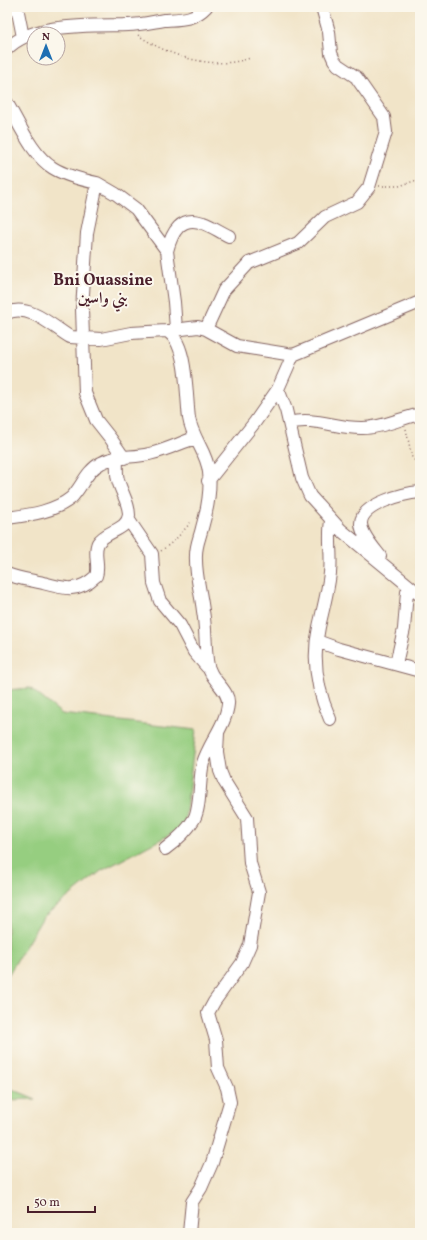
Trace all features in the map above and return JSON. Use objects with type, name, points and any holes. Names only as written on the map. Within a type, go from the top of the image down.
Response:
[{"type":"street","points":[[17,7],[23,37]]},
{"type":"street","points":[[8,45],[23,37],[39,32],[60,29],[130,25],[193,17],[206,7]]},
{"type":"street","points":[[206,329],[224,290],[249,264],[298,243],[325,217],[357,202],[369,186],[386,132],[384,117],[356,77],[338,65],[330,53],[329,32],[322,7]]},
{"type":"street","points":[[7,103],[34,148],[46,162],[54,169],[97,183],[116,194],[136,209],[166,251],[174,302],[171,334],[178,343],[186,381],[189,421],[195,438],[205,456],[209,474],[208,498],[196,556],[206,636],[207,667]]},
{"type":"street","points":[[97,183],[87,233],[82,309],[84,381],[88,402],[96,420],[111,438],[121,458],[118,478],[127,501],[128,519],[152,556],[154,583],[160,601],[180,625],[194,652],[207,667],[212,678],[222,688],[228,700],[225,714],[208,748],[203,763],[196,815],[179,837],[165,849]]},
{"type":"street","points":[[166,251],[176,228],[186,221],[203,223],[229,236]]},
{"type":"street","points":[[7,313],[25,311],[38,316],[70,337],[84,340],[112,338],[141,332],[198,327],[206,329],[237,346],[293,355],[420,302]]},
{"type":"street","points":[[208,481],[255,422],[278,389],[293,355]]},
{"type":"street","points":[[278,389],[290,423],[302,478],[310,496],[332,521],[420,595]]},
{"type":"street","points":[[290,423],[309,420],[330,425],[362,428],[378,426],[420,414]]},
{"type":"street","points":[[7,518],[55,507],[70,498],[92,469],[100,463],[121,458],[150,454],[195,438]]},
{"type":"street","points":[[394,574],[365,535],[361,521],[366,512],[373,507],[399,496],[420,492]]},
{"type":"street","points":[[7,574],[61,589],[74,589],[82,586],[91,581],[97,574],[98,566],[96,552],[99,543],[108,535],[124,526],[128,519]]},
{"type":"street","points":[[330,719],[323,703],[316,662],[317,641],[330,571],[329,543],[332,521]]},
{"type":"street","points":[[396,664],[404,630],[407,592],[410,587]]},
{"type":"street","points":[[317,641],[339,649],[420,671]]},
{"type":"street","points":[[189,1233],[192,1202],[201,1188],[212,1163],[230,1102],[227,1088],[218,1068],[216,1040],[208,1013],[214,1002],[242,963],[248,951],[252,938],[259,892],[250,863],[247,818],[224,781],[220,771],[217,744],[218,730]]},
{"type":"path","points":[[130,25],[149,43],[178,55],[217,62],[236,62],[250,58]]},
{"type":"path","points":[[369,186],[399,186],[420,179]]},
{"type":"path","points":[[402,418],[407,431],[412,458],[420,465]]},
{"type":"path","points":[[152,556],[175,540],[196,517]]},
{"type":"green space","points":[[30,688],[62,714],[196,730],[184,827],[101,871],[43,917],[7,977],[7,690]]},
{"type":"green space","points":[[7,1087],[36,1099],[7,1100]]},
{"type":"district","name":"Bni Ouassine بني واسين","points":[[103,288]]}]
